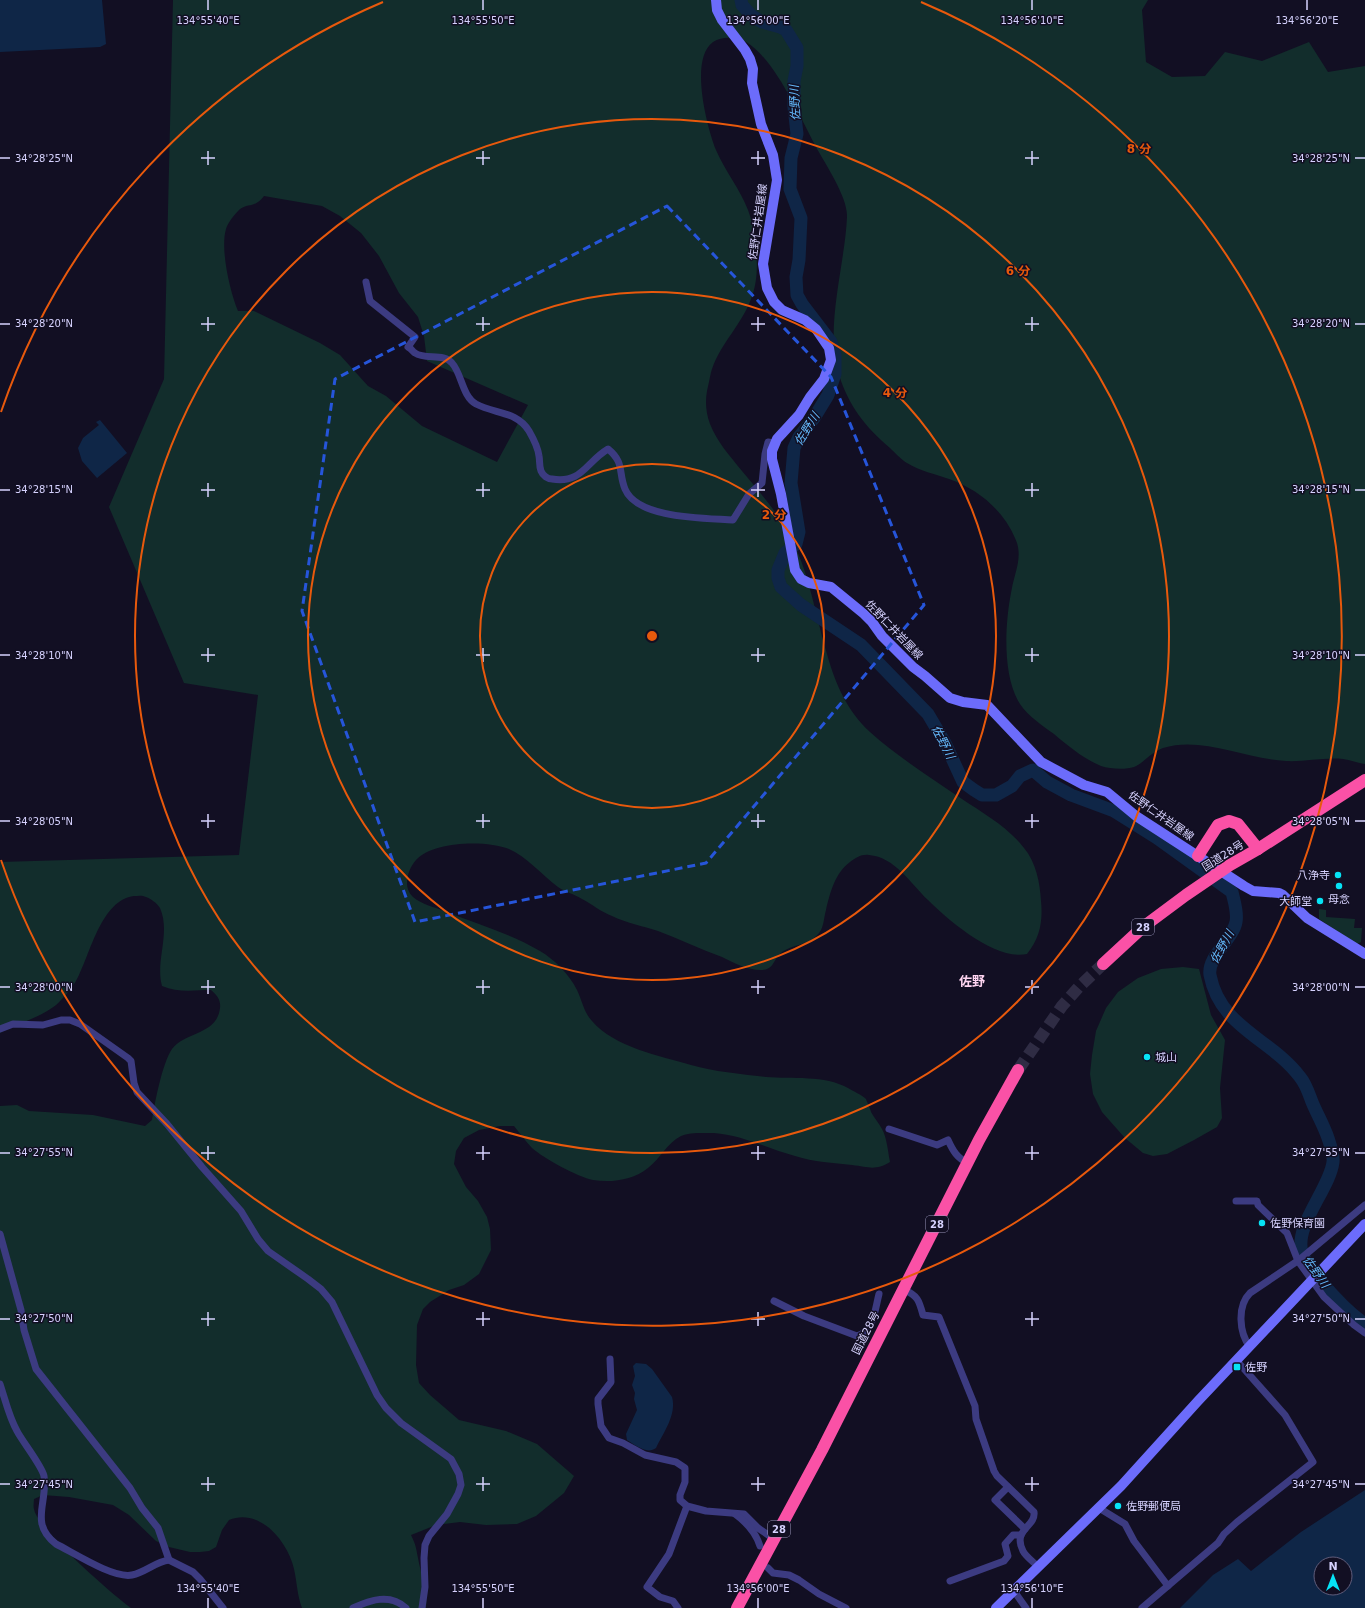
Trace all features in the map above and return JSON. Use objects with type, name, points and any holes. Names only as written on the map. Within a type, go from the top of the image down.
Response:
[{"type":"highway","name":"国道28号","points":[[1103,964],[1143,927],[1186,895],[1230,865],[1258,849],[1365,780]]},
{"type":"highway","points":[[1198,856],[1218,825],[1228,821],[1238,824],[1258,849]]},
{"type":"highway","name":"国道28号","points":[[737,1608],[822,1450],[856,1380],[997,1107],[1018,1070]]},
{"type":"main road","name":"佐野仁井岩屋線","points":[[716,0],[717,10],[722,20],[746,50],[750,59],[753,69],[752,83],[761,124],[773,155],[776,180],[763,264],[767,288],[774,302],[782,310],[805,320],[816,329],[829,348],[831,360],[824,379],[810,397],[799,415],[776,439],[772,451],[772,459],[781,494],[792,557],[795,570],[801,579],[812,584],[831,587],[864,614],[882,636],[913,667],[950,698],[987,706],[1041,762],[1084,785],[1107,792],[1136,816],[1244,886],[1254,891],[1279,893],[1283,895],[1307,918],[1364,953]]},
{"type":"main road","points":[[996,1608],[1121,1486],[1198,1401],[1365,1224]]},
{"type":"street","points":[[366,282],[370,301],[415,337],[408,348],[411,348],[415,353],[428,357],[446,358],[452,362],[469,396],[475,403],[512,416],[522,422],[535,442],[539,454],[541,471],[545,477],[552,479],[572,479],[582,473],[599,454],[608,449],[616,456],[627,494],[647,508],[664,514],[733,520],[749,494],[762,483],[765,454],[768,442],[774,443]]},
{"type":"street","points":[[0,1029],[12,1024],[43,1025],[61,1020],[70,1020],[80,1024],[128,1058],[131,1061],[134,1083],[137,1092],[167,1124],[241,1211],[258,1239],[268,1251],[308,1279],[332,1302],[377,1395],[386,1408],[411,1431],[451,1459],[459,1474],[460,1485],[447,1514],[433,1530],[425,1545],[425,1587],[422,1608]]},
{"type":"street","points":[[889,1129],[938,1145],[948,1140],[954,1153],[960,1159],[968,1163]]},
{"type":"street","points":[[1236,1201],[1257,1201],[1258,1205],[1287,1233],[1299,1261],[1328,1302],[1365,1333]]},
{"type":"street","points":[[1250,1347],[1244,1339],[1241,1314],[1246,1297],[1299,1261],[1365,1205]]},
{"type":"street","points":[[0,1234],[20,1303],[24,1330],[36,1368],[130,1488],[142,1508],[158,1528],[169,1560]]},
{"type":"street","points":[[903,1289],[918,1299],[923,1315],[939,1317],[975,1406],[976,1419],[994,1471],[1034,1512],[1034,1518],[1023,1532],[1014,1535],[1005,1544],[1008,1556],[1004,1561],[950,1581]]},
{"type":"street","points":[[774,1301],[804,1316],[857,1336],[863,1334],[870,1327],[879,1294]]},
{"type":"street","points":[[610,1359],[611,1382],[598,1399],[598,1415],[601,1426],[609,1438],[623,1443],[645,1455],[676,1462],[685,1468],[685,1482],[680,1495],[680,1500],[687,1506],[706,1511],[744,1514],[758,1528],[774,1539]]},
{"type":"street","points":[[1142,1608],[1218,1543],[1224,1534],[1237,1522],[1313,1462],[1285,1415],[1237,1361]]},
{"type":"street","points":[[0,1384],[16,1429],[44,1476],[44,1500],[40,1518],[43,1528],[51,1540],[105,1569],[124,1576],[138,1573],[156,1562],[169,1560],[193,1572],[223,1608]]},
{"type":"street","points":[[1008,1487],[995,1500],[1023,1532],[1023,1550],[1038,1567]]},
{"type":"street","points":[[678,1608],[673,1601],[660,1597],[647,1587],[669,1554],[687,1506]]},
{"type":"street","points":[[1099,1508],[1125,1524],[1134,1541],[1168,1586]]},
{"type":"street","points":[[735,1514],[752,1530],[758,1539],[760,1546]]},
{"type":"street","points":[[768,1568],[773,1573],[789,1575],[799,1580],[819,1594],[846,1608]]},
{"type":"street","points":[[1014,1591],[1026,1608]]},
{"type":"street","points":[[352,1608],[381,1598],[391,1600],[406,1608]]},
{"type":"highlighted area","points":[[667,206],[831,377],[924,605],[706,863],[415,922],[302,611],[335,379]]},
{"type":"green space","points":[[173,0],[1148,0],[1142,10],[1146,62],[1172,77],[1205,76],[1225,52],[1262,61],[1309,42],[1328,72],[1365,66],[1365,764],[1346,759],[1286,761],[1209,746],[1178,745],[1163,748],[1155,752],[1134,767],[1122,769],[1109,768],[1088,760],[1076,752],[1027,713],[1020,704],[1014,692],[1010,679],[1006,650],[1007,619],[1012,586],[1018,565],[1019,552],[1015,538],[1004,518],[988,502],[970,488],[960,483],[922,470],[905,462],[873,432],[853,406],[839,375],[835,357],[834,338],[834,317],[847,217],[844,200],[794,104],[776,74],[766,61],[756,50],[742,40],[725,38],[713,42],[706,51],[702,63],[701,78],[702,94],[708,126],[716,150],[745,202],[752,222],[757,264],[755,286],[747,308],[721,351],[712,370],[706,399],[710,424],[724,449],[764,497],[784,525],[792,540],[805,571],[834,675],[848,706],[870,732],[892,750],[1011,833],[1018,840],[1032,860],[1037,873],[1042,908],[1040,929],[1035,942],[1027,954],[1015,955],[988,946],[974,938],[948,918],[895,866],[878,857],[864,855],[850,862],[840,872],[829,897],[822,928],[817,935],[807,942],[790,948],[780,954],[771,967],[765,970],[756,970],[741,966],[658,931],[623,921],[608,914],[558,887],[528,861],[509,849],[487,844],[460,844],[434,849],[424,854],[413,864],[407,878],[408,888],[413,897],[420,902],[517,939],[546,955],[570,978],[589,1018],[612,1038],[652,1054],[709,1069],[766,1077],[819,1079],[848,1088],[866,1099],[871,1112],[884,1133],[890,1162],[880,1167],[872,1168],[816,1161],[785,1153],[735,1136],[714,1133],[697,1133],[684,1135],[676,1139],[648,1168],[636,1175],[622,1180],[600,1181],[579,1175],[544,1157],[527,1143],[514,1126],[500,1126],[479,1130],[464,1138],[456,1151],[454,1164],[466,1187],[478,1201],[487,1217],[490,1229],[491,1250],[479,1274],[464,1285],[449,1290],[430,1302],[423,1309],[417,1325],[416,1365],[419,1383],[430,1395],[459,1420],[506,1431],[537,1444],[574,1476],[564,1493],[536,1516],[517,1524],[486,1525],[460,1522],[436,1525],[411,1535],[416,1546],[425,1589],[426,1608],[302,1608],[294,1569],[286,1548],[271,1530],[262,1523],[251,1518],[240,1517],[229,1520],[222,1530],[216,1547],[209,1551],[190,1552],[169,1547],[156,1541],[129,1515],[113,1505],[69,1497],[43,1495],[34,1499],[34,1508],[38,1518],[48,1531],[76,1561],[131,1608],[0,1608],[0,1106],[17,1105],[29,1111],[93,1115],[145,1126],[152,1120],[162,1073],[172,1049],[178,1043],[207,1028],[213,1023],[218,1017],[220,1008],[218,998],[211,990],[174,990],[162,986],[160,967],[164,927],[160,908],[154,901],[144,896],[134,896],[123,900],[106,916],[99,928],[77,978],[61,1000],[49,1010],[0,1033],[0,862],[239,855],[258,695],[184,683],[109,507],[164,379]],"holes":[[[264,196],[322,206],[340,216],[361,233],[379,256],[399,293],[418,317],[424,336],[427,361],[528,405],[497,462],[422,426],[386,396],[368,386],[340,355],[320,343],[254,311],[238,311],[229,282],[224,248],[226,229],[234,216],[240,209],[255,204]]]},
{"type":"green space","points":[[1319,909],[1326,910],[1326,917],[1355,919],[1354,928],[1362,928],[1361,942],[1357,944],[1319,919]]},
{"type":"green space","points":[[1183,967],[1199,969],[1211,1015],[1225,1040],[1220,1088],[1222,1118],[1217,1127],[1194,1140],[1167,1154],[1153,1156],[1143,1153],[1125,1138],[1102,1112],[1093,1094],[1090,1074],[1092,1055],[1096,1031],[1106,1008],[1118,992],[1138,978],[1161,969]]},
{"type":"water","points":[[0,0],[102,0],[106,44],[100,47],[0,52]]},
{"type":"water","points":[[100,420],[127,453],[97,478],[82,461],[78,448],[83,438],[99,425],[96,422]]},
{"type":"water","points":[[636,1363],[646,1364],[652,1369],[672,1397],[673,1410],[671,1417],[656,1448],[652,1450],[645,1450],[637,1447],[627,1440],[626,1434],[637,1410],[634,1399],[635,1393],[632,1385],[635,1376],[633,1366]]},
{"type":"water","points":[[1365,1490],[1365,1608],[1180,1608],[1213,1575],[1238,1559],[1251,1571],[1301,1532]]},
{"type":"waterway","name":"佐野川","points":[[741,0],[742,5],[752,16],[762,22],[786,30],[797,48],[797,66],[794,81],[794,107],[797,134],[791,158],[790,189],[801,218],[799,260],[796,277],[797,295],[802,304],[831,342],[835,355],[835,374],[828,395],[814,418],[799,437],[794,448],[791,483],[799,532],[796,544],[785,553],[778,570],[778,578],[781,587],[801,605],[861,645],[928,714],[945,743],[963,782],[974,790],[982,795],[996,795],[1012,786],[1020,776],[1033,770],[1047,782],[1071,795],[1114,811],[1157,838],[1232,892],[1236,910],[1236,922],[1230,935],[1212,962],[1210,975],[1216,993],[1224,1008],[1235,1021],[1276,1052],[1289,1064],[1302,1080],[1307,1089],[1332,1150],[1333,1162],[1326,1183],[1303,1231],[1301,1242],[1302,1252],[1308,1265],[1314,1273],[1348,1311],[1365,1324]]},
{"type":"tunnel","points":[[1018,1070],[1062,1006],[1103,964]]},
{"type":"place","name":"八浄寺","points":[[1338,875]]},
{"type":"place","name":"母念","points":[[1339,886]]},
{"type":"place","name":"大師堂","points":[[1320,901]]},
{"type":"place","name":"城山","points":[[1147,1057]]},
{"type":"place","name":"佐野保育園","points":[[1262,1223]]},
{"type":"place","name":"佐野","points":[[1237,1367]]},
{"type":"place","name":"佐野郵便局","points":[[1118,1506]]},
{"type":"district","name":"佐野","points":[[972,981]]}]
